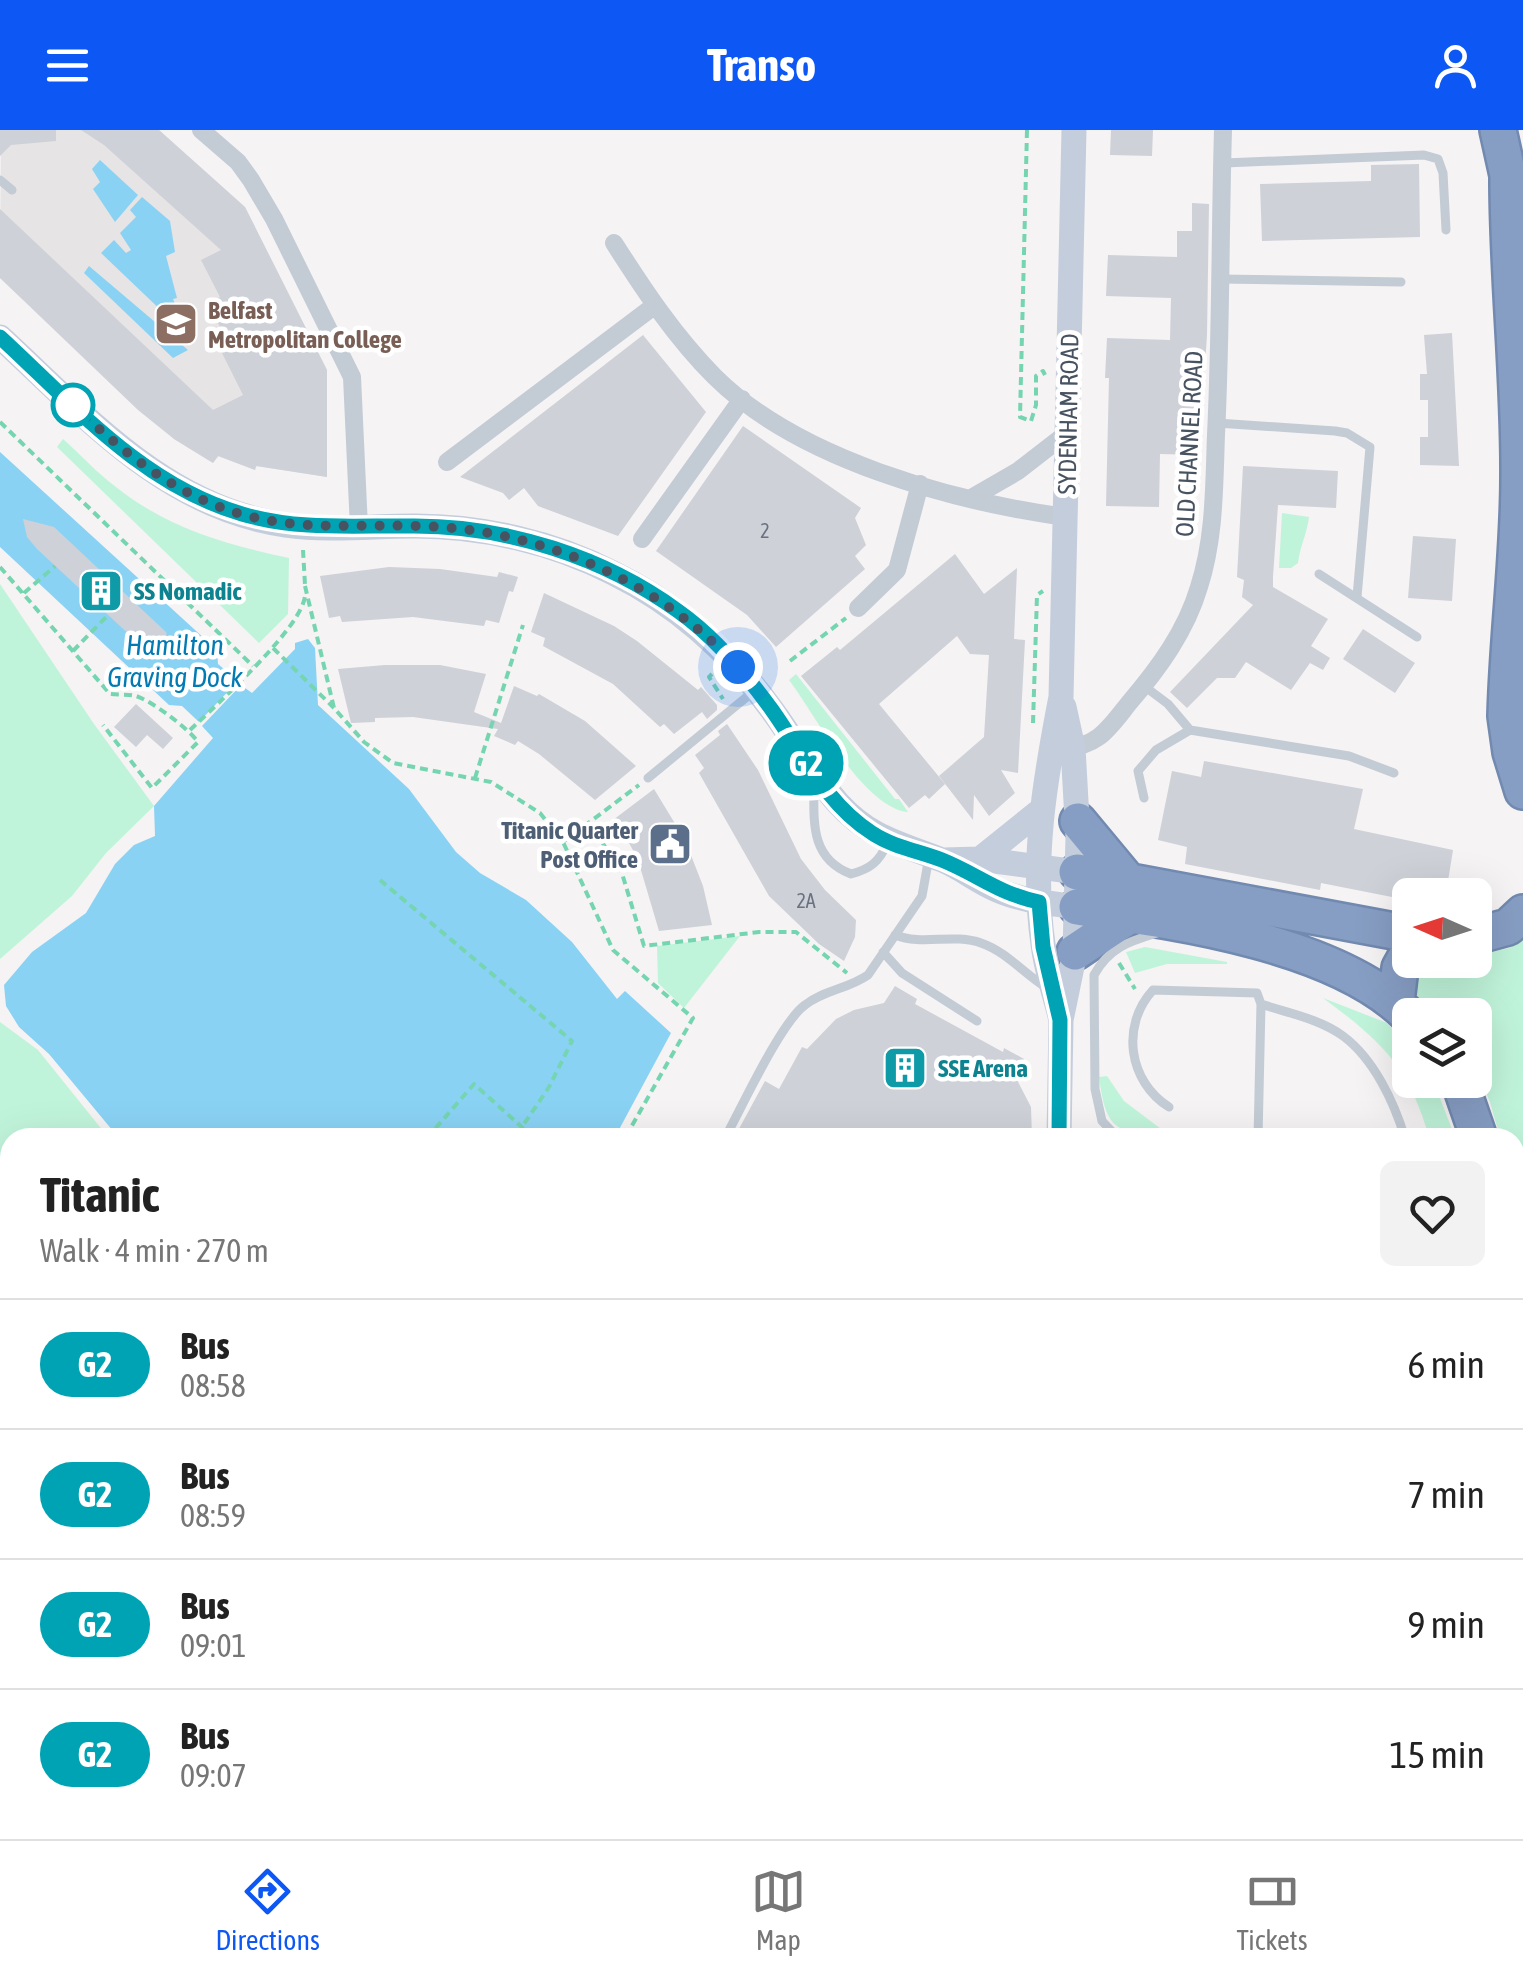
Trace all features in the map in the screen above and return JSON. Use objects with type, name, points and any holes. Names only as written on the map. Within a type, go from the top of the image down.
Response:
[{"type":"highway","points":[[1498,130],[1523,237]]},
{"type":"highway","points":[[1508,179],[1508,270],[1517,363],[1520,478],[1506,716],[1511,752],[1523,790]]},
{"type":"highway","points":[[1078,820],[1127,880]]},
{"type":"highway","points":[[1058,887],[1127,880],[1392,931]]},
{"type":"highway","points":[[1058,887],[1129,916],[1310,957],[1364,982],[1392,1002]]},
{"type":"highway","points":[[1492,931],[1508,927],[1523,912]]},
{"type":"highway","points":[[1075,952],[1129,916]]},
{"type":"highway","points":[[1468,1098],[1476,1128]]},
{"type":"street","points":[[201,130],[238,162],[251,180],[352,377],[359,528]]},
{"type":"street","name":"SYDENHAM ROAD","points":[[1058,887],[1078,820],[1062,698],[1074,130]]},
{"type":"street","name":"OLD CHANNEL ROAD","points":[[1065,743],[1094,742],[1144,686],[1185,624],[1200,586],[1211,536],[1217,422],[1222,130]]},
{"type":"street","points":[[614,243],[654,306],[715,378],[780,426],[826,450],[920,484],[1065,517]]},
{"type":"street","points":[[447,462],[654,306]]},
{"type":"street","points":[[0,337],[118,447],[154,474],[200,499],[285,525],[414,526],[485,532],[542,544],[612,572],[678,611],[721,648],[756,690],[814,775],[858,822],[888,842],[936,858],[996,890],[1058,887]]},
{"type":"street","points":[[642,539],[742,399]]},
{"type":"street","points":[[973,498],[994,488],[1067,423]]},
{"type":"street","points":[[858,608],[897,570],[920,484]]},
{"type":"street","points":[[1058,989],[1065,743]]},
{"type":"street","name":"SYDENHAM ROAD","points":[[1059,1128],[1058,989],[1075,952],[1040,810],[1065,743]]},
{"type":"street","points":[[980,859],[1040,810]]},
{"type":"street","points":[[936,858],[980,859],[1058,887]]},
{"type":"lane","points":[[1222,163],[1424,155],[1438,160],[1443,172],[1446,230]]},
{"type":"lane","points":[[0,180],[12,190]]},
{"type":"lane","points":[[1220,280],[1401,282]]},
{"type":"lane","points":[[1217,422],[1334,431],[1346,433],[1370,447],[1356,597]]},
{"type":"lane","points":[[1319,574],[1417,636]]},
{"type":"lane","points":[[1144,686],[1168,704],[1190,730]]},
{"type":"lane","points":[[648,778],[756,690]]},
{"type":"lane","points":[[1144,798],[1138,772],[1156,750],[1190,730],[1348,756],[1394,773]]},
{"type":"lane","points":[[814,775],[814,834],[832,864],[851,874],[863,871],[880,860],[888,842]]},
{"type":"lane","points":[[730,1128],[794,1013],[819,996],[868,975],[922,896],[936,858]]},
{"type":"lane","points":[[1109,1128],[1102,1121],[1095,1089],[1094,975],[1119,945],[1182,926]]},
{"type":"lane","points":[[896,935],[910,940],[958,938],[983,943],[1058,989]]},
{"type":"lane","points":[[884,952],[902,973],[977,1021]]},
{"type":"lane","points":[[1169,1107],[1153,1097],[1134,1064],[1135,1022],[1142,1002],[1153,990],[1258,994],[1258,1128]]},
{"type":"lane","points":[[1261,1004],[1312,1020],[1344,1036],[1371,1067],[1396,1109],[1402,1128]]},
{"type":"path","points":[[1027,130],[1020,416],[1031,420],[1036,405],[1036,376],[1043,371],[1067,423]]},
{"type":"path","points":[[0,422],[254,666]]},
{"type":"path","points":[[190,730],[272,647],[304,607],[303,550]]},
{"type":"path","points":[[24,593],[55,566]]},
{"type":"path","points":[[0,567],[110,694],[136,696],[190,730],[198,742],[152,788],[103,725]]},
{"type":"path","points":[[305,586],[334,708]]},
{"type":"path","points":[[1032,725],[1037,595]]},
{"type":"path","points":[[790,661],[858,608]]},
{"type":"path","points":[[73,651],[108,615]]},
{"type":"path","points":[[475,778],[523,626]]},
{"type":"path","points":[[272,647],[364,742],[392,763],[492,782],[540,813],[563,842],[613,950],[693,1018],[631,1128]]},
{"type":"path","points":[[709,677],[731,711]]},
{"type":"path","points":[[563,842],[648,778]]},
{"type":"path","points":[[588,822],[621,870],[644,946],[759,932],[796,932],[859,982]]},
{"type":"path","points":[[380,880],[572,1041],[522,1126],[474,1084],[436,1128]]},
{"type":"path","points":[[1117,960],[1142,1002]]},
{"type":"shaded area","name":"Belfast Metropolitan College","points":[[1,130],[159,130],[245,207],[327,370],[327,477],[257,466],[255,470],[219,456],[213,463],[174,439],[0,278]]},
{"type":"green space","points":[[63,439],[109,482],[156,514],[220,541],[289,558],[288,614],[259,643],[57,447]]},
{"type":"green space","points":[[1282,513],[1309,517],[1298,563],[1291,568],[1279,568]]},
{"type":"green space","points":[[0,584],[154,806],[106,853],[72,896],[0,959]]},
{"type":"green space","points":[[796,674],[908,812],[891,807],[857,777],[789,680]]},
{"type":"green space","points":[[740,936],[684,1008],[658,983],[657,946]]},
{"type":"green space","points":[[1523,940],[1523,1128],[1497,1128],[1488,1098],[1492,1098],[1492,998],[1414,996],[1416,978],[1492,978],[1492,952]]},
{"type":"green space","points":[[1145,947],[1227,964],[1167,964],[1135,973],[1126,952]]},
{"type":"green space","points":[[1323,998],[1387,1023],[1392,1028],[1392,1060]]},
{"type":"green space","points":[[0,1022],[38,1050],[101,1128],[0,1128]]},
{"type":"green space","points":[[1107,1076],[1124,1101],[1160,1128],[1117,1126],[1106,1109],[1099,1077]]},
{"type":"green space","points":[[1415,1098],[1440,1098],[1452,1128],[1426,1128]]},
{"type":"water","points":[[100,160],[138,195],[115,222],[93,189],[100,182],[92,169]]},
{"type":"water","points":[[142,197],[170,221],[175,252],[166,256],[177,298],[167,308],[171,314],[167,316],[101,253],[114,240],[126,253],[131,250],[120,233],[136,217],[130,210]]},
{"type":"water","points":[[89,266],[188,350],[173,358],[84,273]]},
{"type":"water","name":"Hamilton Graving Dock","points":[[0,452],[217,650],[218,664],[238,681],[199,722],[182,706],[169,705],[0,547]]},
{"type":"water","points":[[308,639],[315,648],[318,705],[409,789],[456,852],[480,873],[526,900],[572,942],[617,999],[625,991],[671,1033],[620,1128],[111,1128],[49,1054],[19,1027],[6,1006],[4,985],[32,952],[86,913],[115,864],[134,845],[155,836],[154,806],[213,738],[202,726],[241,685],[252,693],[295,649],[295,643]]},
{"type":"building","points":[[0,130],[56,130],[56,141],[11,145],[0,156]]},
{"type":"building","points":[[81,130],[159,130],[245,207],[327,370],[327,477],[256,466],[255,470],[218,456],[213,463],[138,410],[0,278],[0,209],[213,410],[243,395],[219,347],[227,341],[208,303],[220,297],[201,260],[221,250],[104,145]]},
{"type":"building","points":[[1111,130],[1153,130],[1152,156],[1110,155]]},
{"type":"building","points":[[1419,164],[1420,237],[1262,241],[1260,184],[1371,181],[1371,165]]},
{"type":"building","points":[[1192,203],[1209,204],[1207,335],[1199,455],[1160,454],[1159,507],[1106,506],[1107,338],[1170,340],[1171,298],[1106,296],[1108,255],[1177,257],[1177,231],[1192,231]]},
{"type":"building","points":[[1452,333],[1459,466],[1420,465],[1420,437],[1428,437],[1428,400],[1420,400],[1420,374],[1427,374],[1424,335]]},
{"type":"building","points":[[643,335],[706,412],[618,536],[538,506],[524,488],[509,500],[503,493],[460,477]]},
{"type":"building","points":[[743,426],[861,508],[855,518],[866,545],[855,556],[865,569],[776,647],[747,615],[656,551]]},
{"type":"building","points":[[1243,466],[1338,471],[1336,508],[1278,505],[1273,577],[1273,587],[1328,619],[1311,646],[1330,658],[1323,670],[1310,663],[1291,690],[1246,662],[1235,678],[1217,678],[1187,708],[1170,692],[1253,605],[1242,597],[1244,580],[1237,577]]},
{"type":"building","name":"SS Nomadic","points":[[23,519],[54,527],[166,632],[168,643],[161,653],[148,652],[37,549],[27,537]]},
{"type":"building","points":[[1413,536],[1456,539],[1452,601],[1408,598]]},
{"type":"building","points":[[955,554],[984,594],[1017,568],[1014,639],[1025,640],[1018,773],[1001,770],[1015,793],[989,816],[974,795],[973,820],[939,776],[984,737],[989,655],[970,654],[957,636],[879,704],[945,784],[929,799],[925,795],[909,808],[801,676],[837,647],[840,650]]},
{"type":"building","points":[[389,567],[497,577],[499,572],[518,577],[499,623],[486,620],[484,626],[413,617],[342,622],[340,616],[329,618],[320,576]]},
{"type":"building","points":[[544,593],[637,641],[698,690],[701,687],[717,710],[707,719],[702,712],[674,734],[664,724],[660,727],[613,684],[543,646],[545,638],[531,632]]},
{"type":"building","points":[[1363,629],[1415,663],[1395,693],[1343,659]]},
{"type":"building","points":[[440,665],[486,674],[474,712],[501,723],[514,686],[539,694],[585,721],[636,766],[595,800],[539,754],[518,741],[515,745],[494,736],[498,729],[413,717],[351,723],[338,669]]},
{"type":"building","points":[[136,704],[173,738],[163,749],[147,735],[136,747],[114,727]]},
{"type":"building","points":[[727,724],[758,770],[801,859],[856,920],[855,937],[844,961],[819,944],[769,896],[699,773],[704,768],[695,755],[720,735],[718,731]]},
{"type":"building","points":[[1204,761],[1363,789],[1354,829],[1453,850],[1448,878],[1392,878],[1392,897],[1321,883],[1320,890],[1185,864],[1187,847],[1158,840],[1172,771],[1201,777]]},
{"type":"building","points":[[654,789],[685,840],[703,886],[712,925],[659,931],[638,860],[627,839],[621,842],[609,823]]},
{"type":"building","name":"SSE Arena","points":[[895,986],[917,999],[915,1004],[1003,1052],[1004,1048],[1024,1059],[1015,1076],[1031,1107],[1032,1128],[739,1128],[765,1081],[779,1089],[802,1047],[807,1049],[836,1019],[884,1003]]},
{"type":"bus line","name":"G2","points":[[0,337],[118,447],[154,474],[200,499],[285,525],[450,527],[542,544],[612,572],[678,611],[738,667],[774,712],[814,775],[870,832],[943,860],[996,890],[1039,902],[1043,947],[1060,1020],[1059,1128]]},
{"type":"place","name":"Belfast Metropolitan College","points":[[176,324]]},
{"type":"place","name":"SS Nomadic","points":[[101,591]]},
{"type":"place","name":"Titanic Quarter Post Office","points":[[670,844]]},
{"type":"place","name":"SSE Arena","points":[[905,1068]]},
{"type":"route","points":[[73,405],[154,474],[200,499],[242,514],[285,525],[332,528],[450,527],[542,544],[612,572],[678,611],[738,667]]}]
